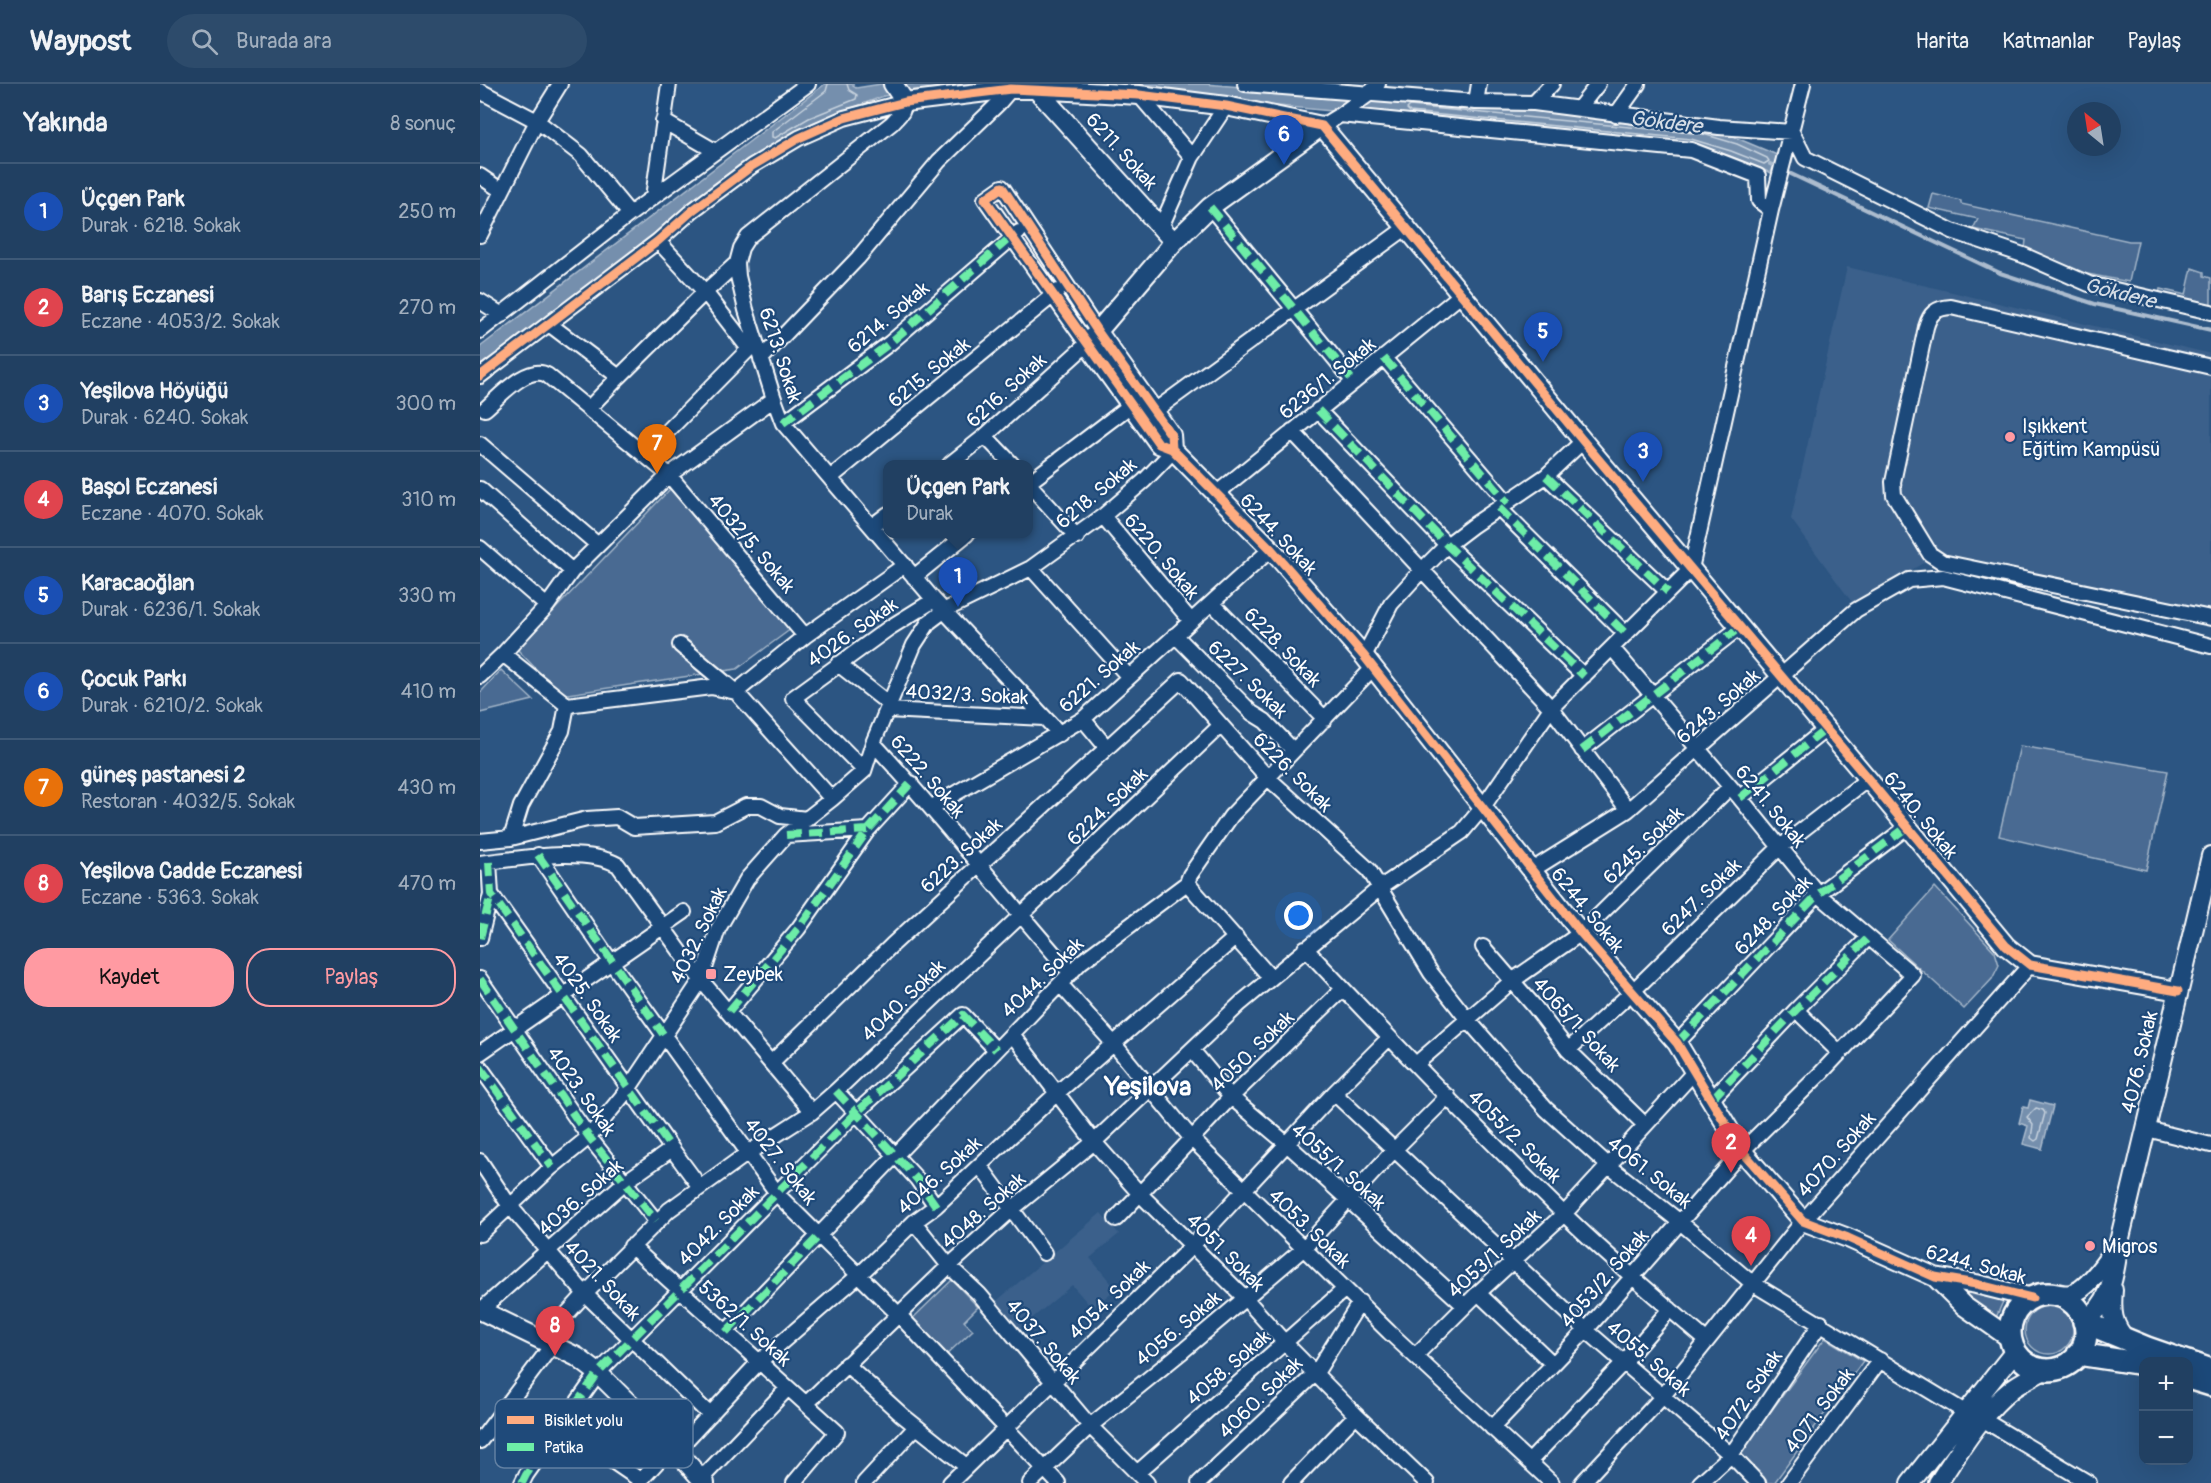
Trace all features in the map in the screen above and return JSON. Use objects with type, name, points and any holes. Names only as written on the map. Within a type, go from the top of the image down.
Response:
[{"type":"main road","points":[[2044,1294],[2056,1295],[2074,1304],[2085,1322],[2086,1333],[2084,1344],[2069,1363],[2046,1370],[2034,1367],[2023,1360],[2013,1345],[2010,1327],[2014,1315],[2032,1298],[2044,1294]]},
{"type":"main road","points":[[2085,1322],[2127,1341],[2173,1357]]},
{"type":"main road","points":[[2078,1354],[2139,1363]]},
{"type":"main road","points":[[2193,1364],[2211,1370]]},
{"type":"main road","points":[[2193,1380],[2211,1385]]},
{"type":"street","points":[[480,235],[537,121],[560,84]]},
{"type":"street","points":[[653,197],[669,84]]},
{"type":"street","points":[[480,332],[630,214],[808,84]]},
{"type":"street","points":[[1245,84],[1373,89],[1476,102],[1534,103],[1719,127],[1792,132]]},
{"type":"street","points":[[1476,102],[1479,84]]},
{"type":"street","points":[[1534,103],[1552,84]]},
{"type":"street","points":[[1579,108],[1598,84]]},
{"type":"street","points":[[1616,115],[1638,84]]},
{"type":"street","points":[[1691,569],[1771,210],[1803,84]]},
{"type":"street","points":[[480,376],[658,241],[693,210],[752,166],[799,138],[899,94],[1037,86],[1226,106],[1322,126]]},
{"type":"street","name":"6211. Sokak","points":[[1037,86],[1174,242]]},
{"type":"street","points":[[644,455],[858,258],[939,161],[1011,89]]},
{"type":"street","points":[[1092,338],[1174,242],[1210,207],[1322,126],[1340,116],[1373,89]]},
{"type":"street","points":[[487,90],[537,121],[581,155],[630,214]]},
{"type":"street","points":[[588,410],[705,292],[737,263],[741,248],[748,237],[892,123],[902,112],[899,94]]},
{"type":"street","points":[[1139,95],[1192,157]]},
{"type":"street","points":[[1161,227],[1192,157],[1226,106]]},
{"type":"street","points":[[1340,116],[1691,150],[1758,176],[1759,201],[1771,210]]},
{"type":"street","points":[[663,121],[715,152]]},
{"type":"street","name":"6240. Sokak","points":[[1322,126],[2006,946],[2030,965],[2178,992]]},
{"type":"street","points":[[1792,132],[1805,158],[1952,231],[2023,255],[2089,284],[2211,312]]},
{"type":"street","points":[[480,176],[502,191]]},
{"type":"street","name":"6244. Sokak","points":[[1173,450],[1171,435],[1092,338],[1052,296],[985,199],[1002,187],[1066,285],[1092,338],[1131,405],[1159,444],[1173,450],[1272,549],[1369,662],[1581,933],[1677,1043],[1742,1151],[1803,1221],[1935,1276],[2032,1298]]},
{"type":"street","points":[[1210,207],[1354,382]]},
{"type":"street","name":"6214. Sokak","points":[[783,423],[890,343],[1012,236],[1028,226]]},
{"type":"street","points":[[1153,412],[1407,227]]},
{"type":"street","points":[[658,241],[756,351]]},
{"type":"street","name":"6213. Sokak","points":[[737,263],[756,351],[783,423],[934,600],[1060,734]]},
{"type":"street","name":"6215. Sokak","points":[[830,478],[1066,285]]},
{"type":"street","name":"6236/1. Sokak","points":[[1216,494],[1462,294]]},
{"type":"street","points":[[480,301],[502,315]]},
{"type":"street","points":[[2211,367],[1951,307],[1940,308],[1929,316],[1926,327],[1893,482],[1894,495],[1930,554],[1942,562],[2211,618]]},
{"type":"street","points":[[549,324],[620,376]]},
{"type":"street","name":"6216. Sokak","points":[[956,460],[986,436],[1092,338]]},
{"type":"street","points":[[1383,358],[1504,505],[1626,634]]},
{"type":"street","name":"4032/5. Sokak","points":[[485,409],[531,372],[540,371],[669,475],[805,636]]},
{"type":"street","points":[[480,676],[547,606],[572,571],[669,475],[774,399]]},
{"type":"street","points":[[1033,480],[1131,405]]},
{"type":"street","points":[[1318,410],[1448,545],[1584,676]]},
{"type":"street","points":[[1292,431],[1551,708],[1628,810]]},
{"type":"street","points":[[986,436],[1008,460]]},
{"type":"street","name":"4044. Sokak","points":[[818,1237],[1082,962],[1187,884],[1190,875],[1231,816],[1325,719],[1369,662],[1391,604],[1421,571],[1448,545],[1546,476],[1583,441]]},
{"type":"street","points":[[480,444],[598,545]]},
{"type":"street","name":"6218. Sokak","points":[[945,610],[1031,568],[1077,537],[1144,481],[1173,450]]},
{"type":"street","points":[[1546,476],[1668,592]]},
{"type":"street","points":[[1033,488],[1077,537]]},
{"type":"street","points":[[480,489],[572,571]]},
{"type":"street","name":"6220. Sokak","points":[[1103,516],[1191,621]]},
{"type":"street","points":[[872,526],[883,518]]},
{"type":"street","points":[[914,577],[962,538]]},
{"type":"street","points":[[480,548],[547,606]]},
{"type":"street","name":"6221. Sokak","points":[[932,807],[1083,719],[1272,549]]},
{"type":"street","points":[[736,692],[805,636],[905,566]]},
{"type":"street","points":[[1031,568],[1129,677]]},
{"type":"street","name":"4048. Sokak","points":[[806,1404],[949,1266],[1012,1209],[1094,1142],[1241,1003],[1381,887],[1462,832],[1551,708],[1691,569]]},
{"type":"street","name":"6243. Sokak","points":[[1532,870],[1628,810],[1856,610],[1909,580],[1942,577],[2211,646]]},
{"type":"street","name":"4026. Sokak","points":[[864,770],[793,698],[889,628],[934,600]]},
{"type":"street","name":"6228. Sokak","points":[[1212,603],[1325,719]]},
{"type":"street","name":"4032. Sokak","points":[[480,1234],[509,1205],[589,1137],[629,1088],[701,980],[718,929],[747,879],[786,835],[832,800],[864,770],[914,645],[929,622],[945,610]]},
{"type":"street","points":[[1582,750],[1740,627]]},
{"type":"street","name":"6227. Sokak","points":[[1175,635],[1252,713],[1265,721],[1293,750]]},
{"type":"street","points":[[680,645],[736,692],[832,800]]},
{"type":"street","name":"6241. Sokak","points":[[1612,648],[1654,695],[1818,894],[1913,975]]},
{"type":"street","points":[[503,654],[567,705],[711,687],[736,692]]},
{"type":"street","name":"4032/3. Sokak","points":[[838,664],[888,707],[1044,718]]},
{"type":"street","name":"6226. Sokak","points":[[1182,680],[1267,777],[1369,870],[1381,887]]},
{"type":"street","name":"6223. Sokak","points":[[771,1063],[892,945],[1182,680]]},
{"type":"street","points":[[511,838],[521,806],[562,731],[567,705]]},
{"type":"street","points":[[1083,719],[1107,748]]},
{"type":"street","name":"6224. Sokak","points":[[1020,916],[1221,725]]},
{"type":"street","points":[[1740,798],[1826,729]]},
{"type":"street","name":"6222. Sokak","points":[[873,743],[932,807],[1020,916],[1071,973]]},
{"type":"street","name":"6247. Sokak","points":[[1568,1050],[1632,992],[1779,848],[1868,779]]},
{"type":"street","points":[[729,1011],[798,929],[868,830],[911,783]]},
{"type":"street","name":"6245. Sokak","points":[[1416,1064],[1512,981],[1581,933],[1730,787]]},
{"type":"street","points":[[480,842],[511,838],[587,819],[618,817],[634,827],[715,822],[746,806],[766,807],[775,814],[807,819]]},
{"type":"street","name":"6248. Sokak","points":[[1677,1043],[1818,894],[1907,826]]},
{"type":"street","points":[[786,835],[868,830]]},
{"type":"street","points":[[480,938],[491,894],[485,863],[538,855],[587,857],[613,861],[701,980],[812,1112]]},
{"type":"street","name":"4027. Sokak","points":[[538,855],[612,963],[777,1193],[818,1237],[899,1316],[1058,1483]]},
{"type":"street","name":"4076. Sokak","points":[[2085,1322],[2097,1313],[2113,1281],[2178,992],[2205,911],[2211,856]]},
{"type":"street","points":[[1187,884],[1271,978]]},
{"type":"street","name":"4061. Sokak","points":[[1381,887],[1431,973],[1468,1020],[1546,1109],[1609,1166],[1680,1221],[1752,1283],[1965,1412]]},
{"type":"street","name":"4025. Sokak","points":[[491,894],[672,1149]]},
{"type":"street","points":[[480,1053],[684,912]]},
{"type":"street","name":"4040. Sokak","points":[[748,1154],[812,1112],[836,1091],[1020,916]]},
{"type":"street","name":"4046. Sokak","points":[[693,1431],[759,1362],[858,1276],[914,1222],[936,1206],[1057,1093],[1236,937]]},
{"type":"street","points":[[1712,1099],[1868,938]]},
{"type":"street","name":"4065/1. Sokak","points":[[1483,947],[1568,1050],[1644,1124]]},
{"type":"street","name":"4055/2. Sokak","points":[[1305,948],[1389,1038],[1564,1214],[1707,1341]]},
{"type":"street","name":"4070. Sokak","points":[[1582,1483],[1663,1396],[1803,1221],[2030,965]]},
{"type":"street","name":"4053/2. Sokak","points":[[1492,1428],[1633,1277],[1742,1151],[1840,1053],[1913,975]]},
{"type":"street","name":"4023. Sokak","points":[[480,980],[589,1137],[656,1221]]},
{"type":"street","name":"4053. Sokak","points":[[1060,984],[1114,1044],[1192,1139],[1303,1249],[1552,1483]]},
{"type":"street","name":"4050. Sokak","points":[[1116,1219],[1231,1097],[1344,989]]},
{"type":"street","points":[[1796,1010],[1840,1053]]},
{"type":"street","name":"4042. Sokak","points":[[580,1399],[598,1373],[855,1114],[963,1016],[996,1050]]},
{"type":"street","name":"4051. Sokak","points":[[1012,1034],[1094,1142],[1140,1194],[1244,1297],[1356,1416],[1427,1483]]},
{"type":"street","name":"4054. Sokak","points":[[950,1483],[1193,1245],[1334,1093],[1389,1038]]},
{"type":"street","name":"4055/1. Sokak","points":[[1192,1050],[1231,1097],[1287,1144],[1464,1306]]},
{"type":"street","points":[[480,1067],[552,1167]]},
{"type":"street","name":"4053/1. Sokak","points":[[1415,1356],[1464,1306],[1564,1214],[1644,1124],[1695,1071]]},
{"type":"street","points":[[836,1091],[917,1179],[936,1206]]},
{"type":"street","name":"4055. Sokak","points":[[1334,1093],[1586,1329],[1731,1455],[1758,1483]]},
{"type":"street","name":"4056. Sokak","points":[[1030,1483],[1090,1426],[1303,1249],[1394,1150],[1448,1096]]},
{"type":"street","points":[[2147,1129],[2211,1145]]},
{"type":"street","points":[[672,1149],[700,1186]]},
{"type":"street","name":"4036. Sokak","points":[[481,1310],[625,1182],[672,1149]]},
{"type":"street","points":[[509,1399],[585,1294],[631,1246],[656,1221],[700,1186],[748,1154]]},
{"type":"street","name":"4021. Sokak","points":[[480,1161],[509,1205],[585,1294],[710,1415]]},
{"type":"street","points":[[980,1166],[1044,1253]]},
{"type":"street","name":"4037. Sokak","points":[[914,1222],[949,1266],[979,1294],[1090,1426],[1142,1478]]},
{"type":"street","points":[[726,1332],[818,1237]]},
{"type":"street","name":"4076. Sokak","points":[[2056,1295],[2072,1294],[2080,1290],[2103,1266],[2120,1242]]},
{"type":"street","name":"5362/1. Sokak","points":[[631,1246],[806,1404]]},
{"type":"street","name":"6244. Sokak","points":[[1935,1276],[1964,1306],[2013,1345]]},
{"type":"street","points":[[2113,1281],[2113,1318],[2115,1326],[2127,1341]]},
{"type":"street","name":"4058. Sokak","points":[[1142,1478],[1345,1289]]},
{"type":"street","points":[[1478,1293],[1553,1364]]},
{"type":"street","name":"4060. Sokak","points":[[1198,1483],[1316,1373],[1360,1302]]},
{"type":"street","points":[[1529,1462],[1624,1362],[1670,1309]]},
{"type":"street","points":[[481,1310],[577,1357],[598,1373],[624,1399]]},
{"type":"street","name":"4072. Sokak","points":[[1700,1483],[1731,1455],[1821,1323]]},
{"type":"street","points":[[1910,1483],[2013,1345]]},
{"type":"street","name":"4071. Sokak","points":[[1789,1483],[1880,1360]]},
{"type":"street","points":[[846,1364],[916,1426],[966,1466]]},
{"type":"street","points":[[1938,1483],[1982,1419],[2014,1388],[2046,1370]]},
{"type":"street","points":[[691,1468],[703,1481],[788,1388]]},
{"type":"street","points":[[794,1483],[837,1432],[806,1404]]},
{"type":"street","points":[[1291,1483],[1356,1416]]},
{"type":"street","points":[[480,1441],[495,1419]]},
{"type":"street","points":[[1982,1419],[2089,1483]]},
{"type":"street","points":[[864,1483],[916,1426]]},
{"type":"street","name":"4042. Sokak","points":[[522,1483],[531,1468]]},
{"type":"street","points":[[620,1468],[639,1482]]},
{"type":"street","name":"4046. Sokak","points":[[639,1482],[654,1468]]},
{"type":"shaded area","points":[[1933,194],[1961,201],[1961,204],[2129,241],[2138,241],[2129,282],[2072,271],[2025,249],[2026,240],[1973,229],[1978,219],[1929,208]]},
{"type":"shaded area","name":"Işıkkent Eğitim Kampüsü","points":[[1847,267],[2211,354],[2211,610],[1928,560],[1854,605],[1791,519]]},
{"type":"shaded area","points":[[2192,268],[2204,272],[2204,276],[2211,278],[2211,305],[2159,294],[2160,289],[2186,295]]},
{"type":"shaded area","points":[[670,489],[791,629],[737,669],[561,695],[517,649]]},
{"type":"shaded area","points":[[501,670],[533,700],[480,713],[480,693]]},
{"type":"shaded area","points":[[2020,746],[2168,771],[2146,870],[1999,836]]},
{"type":"shaded area","points":[[1935,887],[1995,952],[1999,965],[1992,979],[1964,1009],[1888,940]]},
{"type":"shaded area","points":[[1101,1213],[1119,1234],[1090,1258],[1116,1289],[1092,1308],[1072,1285],[1017,1331],[993,1304]]},
{"type":"shaded area","points":[[952,1280],[978,1307],[964,1321],[973,1330],[944,1357],[910,1321]]},
{"type":"shaded area","points":[[1952,1285],[2004,1299],[1995,1320]]},
{"type":"shaded area","points":[[2049,1306],[2066,1313],[2073,1330],[2066,1347],[2049,1354],[2032,1347],[2025,1330],[2032,1313]]},
{"type":"shaded area","points":[[1825,1338],[1863,1361],[1774,1483],[1768,1483],[1738,1456]]},
{"type":"water","points":[[825,84],[853,84],[856,88],[881,84],[984,84],[956,85],[884,96],[812,123],[760,154],[480,367],[480,347]]},
{"type":"water","points":[[1048,84],[1205,84],[1535,111],[1704,128],[1739,139],[1777,155],[1771,173],[1730,156],[1690,145]]},
{"type":"water","points":[[2030,1100],[2053,1106],[2042,1149],[2023,1144],[2028,1126],[2019,1123],[2023,1107],[2028,1108]]},
{"type":"waterway","name":"Gökdere","points":[[1770,164],[2000,273],[2095,304],[2211,330]]},
{"type":"marked path","points":[[1210,207],[1354,382]]},
{"type":"marked path","points":[[783,423],[890,343],[1012,236]]},
{"type":"marked path","points":[[1384,358],[1508,503]]},
{"type":"marked path","points":[[1318,410],[1447,545],[1584,676]]},
{"type":"marked path","points":[[1546,476],[1668,592]]},
{"type":"marked path","points":[[1499,508],[1626,634]]},
{"type":"marked path","points":[[1582,750],[1740,627]]},
{"type":"marked path","points":[[1740,798],[1826,729]]},
{"type":"marked path","points":[[729,1011],[798,929],[868,830],[911,783]]},
{"type":"marked path","points":[[1677,1043],[1818,894],[1907,827]]},
{"type":"marked path","points":[[786,835],[868,830]]},
{"type":"marked path","points":[[538,855],[663,1034]]},
{"type":"marked path","points":[[489,862],[491,894],[672,1149]]},
{"type":"marked path","points":[[480,938],[491,894]]},
{"type":"marked path","points":[[1712,1099],[1868,938]]},
{"type":"marked path","points":[[480,979],[589,1137],[656,1221]]},
{"type":"marked path","points":[[580,1399],[598,1373],[855,1114],[963,1015],[996,1050]]},
{"type":"marked path","points":[[480,1067],[552,1167]]},
{"type":"marked path","points":[[836,1091],[917,1179],[936,1206]]},
{"type":"marked path","points":[[726,1332],[818,1237]]},
{"type":"marked path","points":[[522,1483],[531,1468]]},
{"type":"cycle path","points":[[480,376],[658,241],[693,210],[752,166],[799,138],[844,118],[905,102],[1011,89],[1139,95],[1226,106],[1322,126],[2006,946],[2030,965],[2178,991]]},
{"type":"cycle path","points":[[1172,449],[1171,435],[1098,332],[1002,187],[985,199],[1159,444],[1172,449],[1271,549],[1364,656],[1581,933],[1677,1043],[1742,1151],[1803,1221],[1848,1238],[1935,1277],[1976,1284],[2032,1298]]},
{"type":"place","name":"Çocuk Parkı","points":[[1284,165]]},
{"type":"place","name":"Karacaoğlan","points":[[1543,362]]},
{"type":"place","name":"Işıkkent Eğitim Kampüsü","points":[[2010,437]]},
{"type":"place","name":"güneş pastanesi 2","points":[[657,474]]},
{"type":"place","name":"Yeşilova Höyüğü","points":[[1643,482]]},
{"type":"place","name":"Üçgen Park","points":[[958,607]]},
{"type":"place","name":"Zeybek","points":[[711,974]]},
{"type":"place","name":"Barış Eczanesi","points":[[1731,1173]]},
{"type":"place","name":"Migros","points":[[2090,1246]]},
{"type":"place","name":"Başol Eczanesi","points":[[1751,1266]]},
{"type":"place","name":"Yeşilova Cadde Eczanesi","points":[[555,1356]]},
{"type":"district","name":"Yeşilova","points":[[1148,1086]]}]
